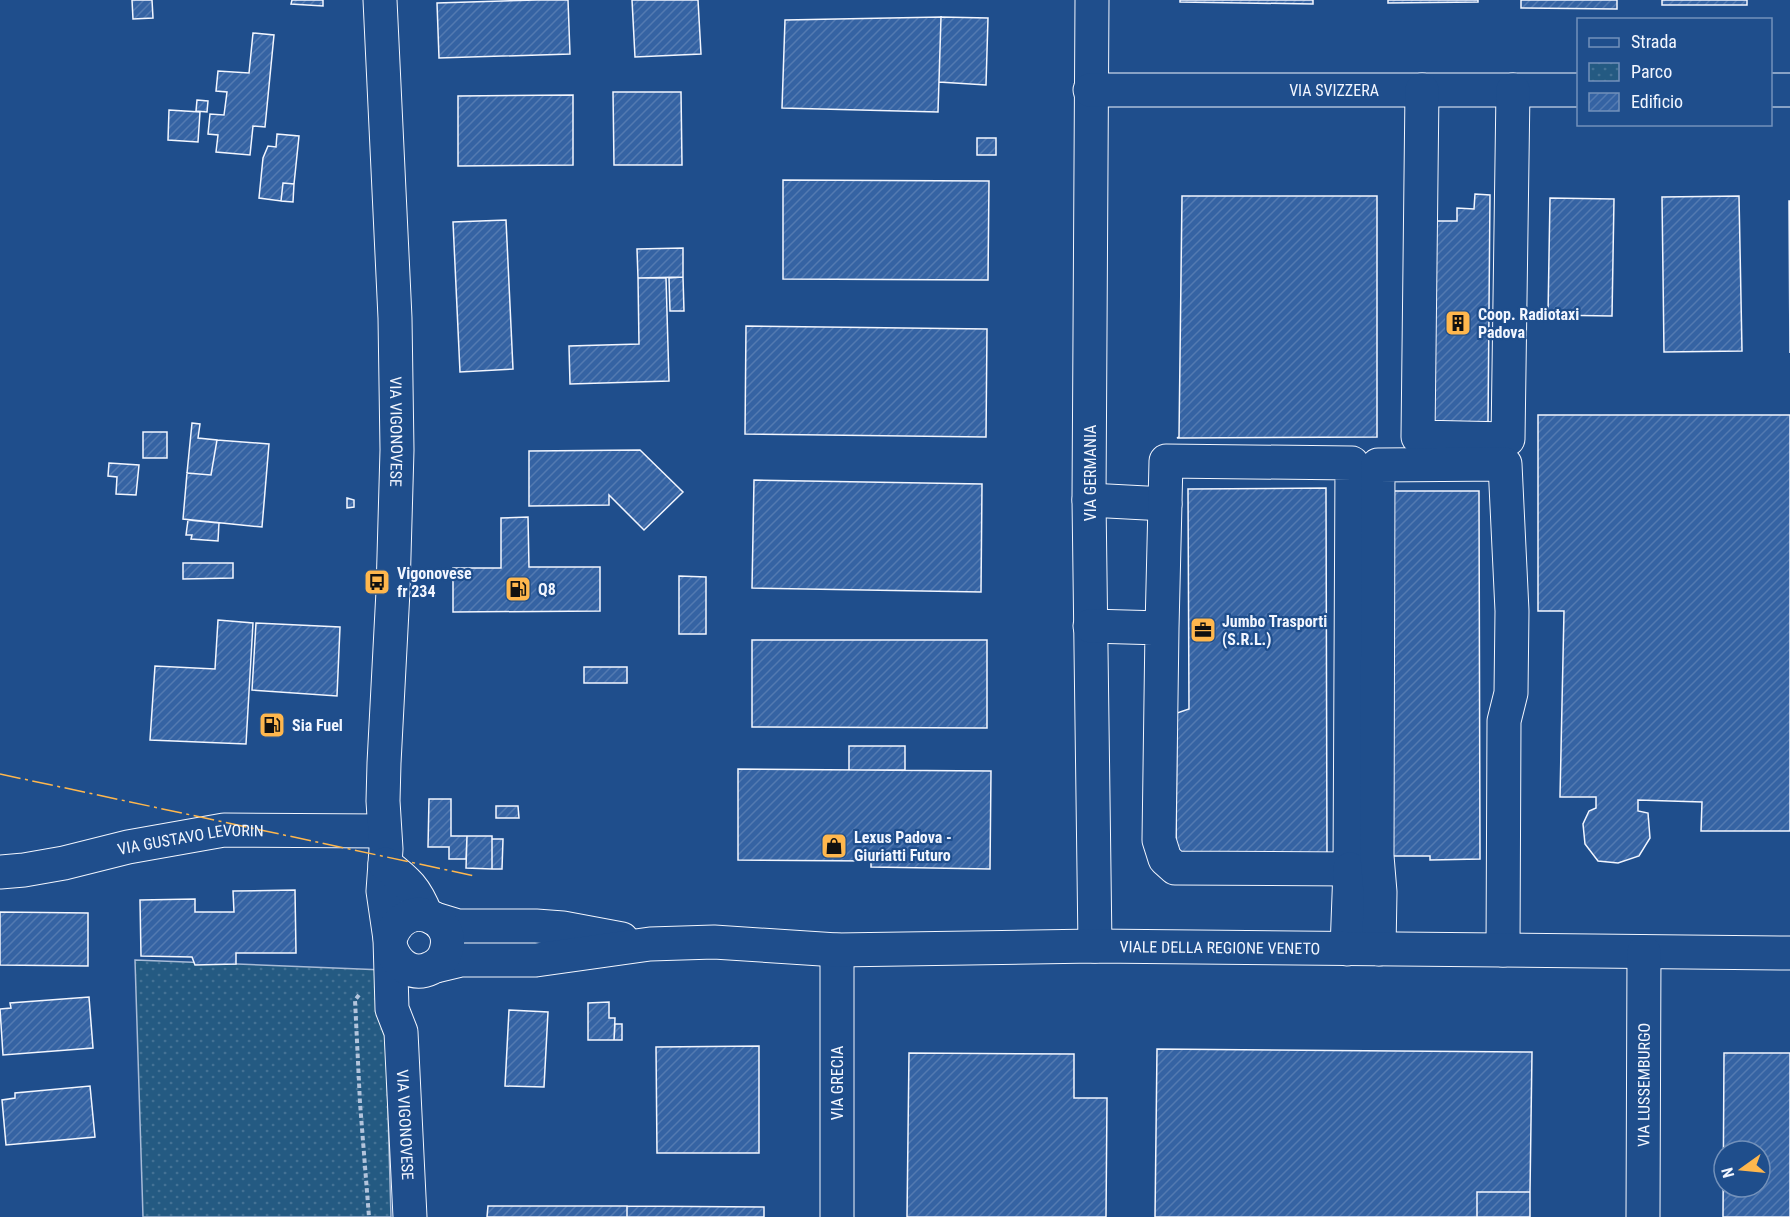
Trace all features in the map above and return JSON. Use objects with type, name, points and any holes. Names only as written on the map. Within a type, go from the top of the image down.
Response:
[{"type":"street","name":"VIA VIGONOVESE","points":[[380,0],[392,237],[397,439],[394,567],[384,763],[386,849],[383,891],[390,944],[392,1008],[401,1032],[410,1217]]},
{"type":"street","name":"VIA GERMANIA","points":[[1092,0],[1089,500],[1095,946]]},
{"type":"street","name":"VIA SVIZZERA","points":[[1090,90],[1577,90]]},
{"type":"street","points":[[1422,90],[1418,437],[1508,439],[1513,90]]},
{"type":"street","points":[[1772,90],[1790,90]]},
{"type":"street","points":[[1347,949],[1350,869],[1352,463],[1166,461],[1159,840],[1165,859],[1175,868],[1350,869]]},
{"type":"street","points":[[1379,949],[1380,892],[1377,856],[1378,465],[1505,464],[1512,611],[1511,693],[1504,721],[1503,951]]},
{"type":"street","points":[[1089,500],[1165,504]]},
{"type":"street","points":[[1090,626],[1162,628]]},
{"type":"street","name":"VIA GUSTAVO LEVORIN","points":[[0,872],[64,863],[128,847],[224,830],[384,831]]},
{"type":"street","name":"VIA VIGONOVESE","points":[[385,864],[407,881],[431,917],[443,927],[447,937],[447,948],[443,958],[429,969],[419,987],[401,1032]]},
{"type":"street","points":[[429,969],[407,969],[394,957],[390,944],[398,923],[405,917],[415,914],[431,917]]},
{"type":"street","name":"VIALE DELLA REGIONE VENETO","points":[[431,917],[458,926],[563,928],[650,944]]},
{"type":"street","name":"VIALE DELLA REGIONE VENETO","points":[[429,969],[461,960],[536,960],[650,944],[714,942],[837,950],[1095,946],[1790,953]]},
{"type":"street","name":"VIA GRECIA","points":[[837,950],[837,1217]]},
{"type":"street","name":"VIA LUSSEMBURGO","points":[[1643,1217],[1644,952]]},
{"type":"path","points":[[362,992],[355,1000],[369,1217]]},
{"type":"green space","points":[[135,960],[384,970],[391,1217],[143,1217]]},
{"type":"building","points":[[132,0],[152,0],[153,18],[133,19]]},
{"type":"building","points":[[292,0],[323,0],[323,6],[291,4]]},
{"type":"building","points":[[568,0],[570,54],[439,58],[437,3]]},
{"type":"building","points":[[632,0],[698,0],[701,54],[635,57]]},
{"type":"building","points":[[1180,0],[1313,0],[1313,4],[1180,2]]},
{"type":"building","points":[[1388,0],[1478,0],[1478,2],[1388,3]]},
{"type":"building","points":[[1521,0],[1617,0],[1617,9],[1521,8]]},
{"type":"building","points":[[1662,0],[1747,0],[1747,5],[1662,5]]},
{"type":"building","points":[[941,17],[938,112],[782,108],[785,20]]},
{"type":"building","points":[[941,17],[988,18],[986,85],[939,82]]},
{"type":"building","points":[[253,33],[274,35],[265,127],[253,126],[250,155],[216,152],[218,135],[208,134],[210,114],[224,115],[227,92],[216,91],[218,71],[249,73]]},
{"type":"building","points":[[613,92],[681,92],[682,165],[614,165]]},
{"type":"building","points":[[573,95],[573,165],[458,166],[458,96]]},
{"type":"building","points":[[197,100],[208,101],[207,112],[196,111]]},
{"type":"building","points":[[169,110],[200,112],[198,142],[168,140]]},
{"type":"building","points":[[277,134],[299,136],[294,184],[283,183],[281,201],[259,198],[263,158],[268,146],[276,147]]},
{"type":"building","points":[[977,138],[996,138],[996,155],[977,155]]},
{"type":"building","points":[[783,180],[989,181],[988,280],[783,279]]},
{"type":"building","points":[[283,183],[294,184],[293,202],[281,201]]},
{"type":"building","name":"Coop. Radiotaxi Padova","points":[[1475,194],[1490,195],[1488,424],[1425,424],[1428,221],[1457,221],[1457,208],[1474,209]]},
{"type":"building","points":[[1182,196],[1377,196],[1377,437],[1177,438],[1179,437]]},
{"type":"building","points":[[1739,196],[1742,351],[1664,352],[1662,197]]},
{"type":"building","points":[[1550,198],[1614,199],[1612,316],[1548,315]]},
{"type":"building","points":[[1789,201],[1790,201],[1790,353]]},
{"type":"building","points":[[506,220],[513,369],[460,372],[453,222]]},
{"type":"building","points":[[683,248],[683,277],[638,278],[637,249]]},
{"type":"building","points":[[683,277],[684,311],[670,311],[669,278]]},
{"type":"building","points":[[638,278],[666,278],[669,381],[570,384],[569,346],[639,344]]},
{"type":"building","points":[[746,326],[987,329],[986,437],[745,434]]},
{"type":"building","points":[[1538,415],[1790,415],[1790,831],[1701,831],[1702,802],[1638,800],[1638,811],[1648,813],[1650,838],[1639,856],[1618,863],[1598,861],[1585,844],[1583,824],[1589,811],[1596,808],[1596,797],[1560,797],[1564,611],[1538,611]]},
{"type":"building","points":[[192,423],[200,424],[198,438],[217,440],[211,475],[187,473]]},
{"type":"building","points":[[143,432],[167,432],[167,458],[143,458]]},
{"type":"building","points":[[217,440],[269,444],[262,527],[183,519],[187,473],[211,475]]},
{"type":"building","points":[[640,450],[683,492],[644,530],[609,495],[609,505],[529,506],[529,451]]},
{"type":"building","points":[[109,463],[139,465],[136,495],[116,494],[117,477],[108,476]]},
{"type":"building","points":[[754,480],[982,484],[981,592],[752,588]]},
{"type":"building","points":[[1326,488],[1327,860],[1176,860],[1177,713],[1189,709],[1188,489]]},
{"type":"building","points":[[1382,491],[1479,491],[1480,859],[1430,860],[1430,856],[1384,856]]},
{"type":"building","points":[[347,498],[354,500],[354,507],[347,508]]},
{"type":"building","points":[[528,517],[529,567],[600,567],[600,611],[453,612],[453,568],[501,568],[501,518]]},
{"type":"building","points":[[188,520],[219,523],[218,541],[191,539],[192,535],[186,535]]},
{"type":"building","points":[[183,563],[233,563],[233,578],[183,579]]},
{"type":"building","points":[[679,576],[706,577],[706,634],[679,634]]},
{"type":"building","points":[[218,620],[253,623],[246,744],[150,740],[155,666],[215,669]]},
{"type":"building","points":[[256,623],[340,627],[337,696],[252,690]]},
{"type":"building","points":[[752,640],[987,640],[987,728],[752,727]]},
{"type":"building","points":[[584,667],[627,667],[627,683],[584,683]]},
{"type":"building","points":[[849,746],[905,746],[905,770],[849,770]]},
{"type":"building","points":[[738,769],[991,771],[990,869],[871,867],[871,861],[738,860]]},
{"type":"building","points":[[429,799],[451,799],[451,836],[467,836],[466,859],[449,859],[449,847],[428,847]]},
{"type":"building","points":[[496,806],[518,806],[519,818],[496,818]]},
{"type":"building","points":[[467,836],[492,836],[492,869],[466,868]]},
{"type":"building","points":[[492,839],[503,839],[502,869],[492,869]]},
{"type":"building","points":[[295,890],[296,953],[236,953],[236,964],[195,965],[192,957],[141,956],[140,900],[195,899],[195,912],[234,912],[233,891]]},
{"type":"building","points":[[0,912],[88,913],[88,966],[0,965]]},
{"type":"building","points":[[89,997],[93,1048],[3,1055],[0,1009],[11,1008],[10,1003]]},
{"type":"building","points":[[609,1002],[609,1018],[615,1018],[614,1040],[588,1040],[588,1003]]},
{"type":"building","points":[[509,1010],[548,1012],[544,1087],[505,1086]]},
{"type":"building","points":[[615,1024],[622,1024],[622,1040],[614,1040]]},
{"type":"building","points":[[759,1046],[759,1153],[657,1153],[656,1047]]},
{"type":"building","points":[[1157,1049],[1532,1052],[1530,1192],[1477,1192],[1477,1217],[1155,1217]]},
{"type":"building","points":[[909,1053],[1074,1054],[1074,1098],[1107,1098],[1106,1217],[907,1217]]},
{"type":"building","points":[[1724,1053],[1790,1053],[1790,1217],[1723,1217],[1723,1199],[1772,1199],[1772,1139],[1723,1139]]},
{"type":"building","points":[[90,1086],[95,1137],[6,1145],[2,1100],[15,1098],[15,1093]]},
{"type":"building","points":[[1477,1192],[1530,1192],[1530,1217],[1477,1217]]},
{"type":"building","points":[[488,1206],[627,1206],[627,1217],[487,1217]]},
{"type":"building","points":[[627,1206],[764,1207],[764,1217],[627,1217]]},
{"type":"power","points":[[0,774],[475,876]]},
{"type":"place","name":"Coop. Radiotaxi Padova","points":[[1458,323]]},
{"type":"place","name":"Vigonovese fr 234","points":[[377,582]]},
{"type":"place","name":"Q8","points":[[518,589]]},
{"type":"place","name":"Jumbo Trasporti (S.R.L.)","points":[[1203,630]]},
{"type":"place","name":"Sia Fuel","points":[[272,725]]},
{"type":"place","name":"Lexus Padova - Giuriatti Futuro","points":[[834,846]]}]
